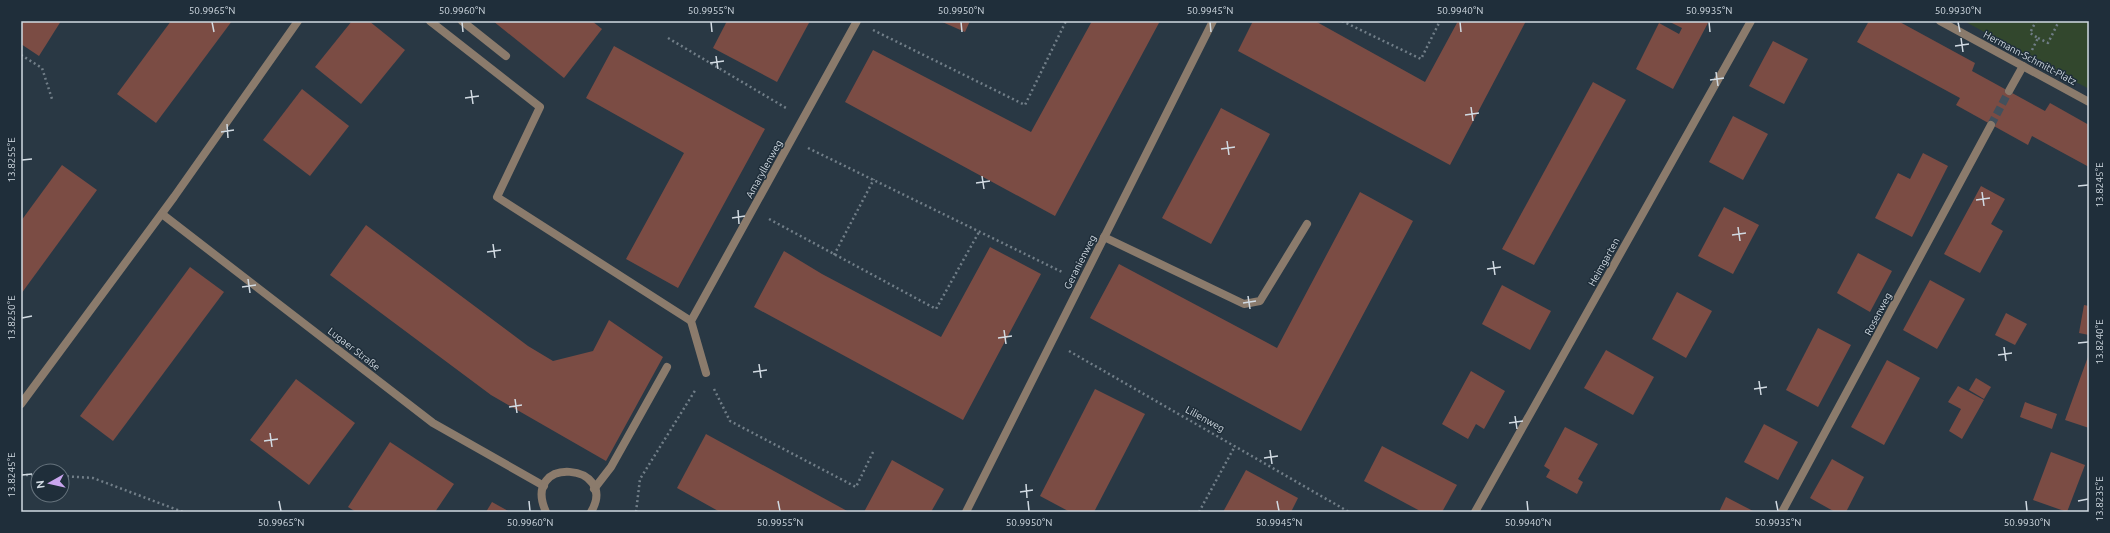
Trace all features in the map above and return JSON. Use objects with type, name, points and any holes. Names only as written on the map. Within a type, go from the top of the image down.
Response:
[{"type":"street","points":[[21,404],[162,214],[298,21]]},
{"type":"street","points":[[430,21],[540,107],[497,197],[691,321],[706,373]]},
{"type":"street","points":[[462,21],[506,56]]},
{"type":"street","name":"Geranienweg","points":[[966,512],[1213,21]]},
{"type":"street","name":"Heimgarten","points":[[1475,512],[1751,21]]},
{"type":"street","name":"Hermann-Schmitt-Platz","points":[[1940,21],[2089,102]]},
{"type":"street","name":"Amaryllenweg","points":[[691,321],[857,22]]},
{"type":"street","points":[[2009,91],[2023,66]]},
{"type":"street","name":"Rosenweg","points":[[1782,512],[1991,125]]},
{"type":"street","name":"Lugaer Straße","points":[[162,214],[433,423],[544,486]]},
{"type":"street","points":[[1104,237],[1244,304],[1260,301],[1307,224]]},
{"type":"street","points":[[594,489],[611,467],[667,367]]},
{"type":"street","points":[[546,512],[542,495],[544,486],[553,476],[566,470],[575,471],[590,481],[594,489],[595,498],[591,512]]},
{"type":"path","points":[[857,22],[1025,105],[1066,21]]},
{"type":"path","points":[[1342,21],[1421,59],[1440,21]]},
{"type":"path","points":[[2036,21],[2030,33],[2048,43],[2058,21]]},
{"type":"path","points":[[668,38],[803,118]]},
{"type":"path","points":[[2023,66],[2038,38]]},
{"type":"path","points":[[21,55],[42,68],[52,99]]},
{"type":"path","points":[[791,140],[1082,281]]},
{"type":"path","points":[[834,255],[874,179]]},
{"type":"path","points":[[753,210],[936,309],[979,232]]},
{"type":"path","name":"Lilienweg","points":[[1052,340],[1087,362],[1350,512]]},
{"type":"path","points":[[706,373],[730,421],[856,487],[874,450]]},
{"type":"path","points":[[636,512],[640,479],[665,436],[706,373]]},
{"type":"path","points":[[1199,512],[1235,446]]},
{"type":"path","points":[[70,477],[93,478],[183,512]]},
{"type":"green space","points":[[1964,21],[2089,21],[2089,89]]},
{"type":"building","points":[[21,21],[61,21],[39,56],[21,44]]},
{"type":"building","points":[[171,21],[232,21],[156,123],[117,94]]},
{"type":"building","points":[[352,21],[369,21],[405,50],[361,104],[315,67]]},
{"type":"building","points":[[493,21],[592,21],[602,29],[564,78]]},
{"type":"building","points":[[727,21],[810,21],[777,82],[713,48]]},
{"type":"building","points":[[940,21],[970,21],[965,32]]},
{"type":"building","points":[[1092,21],[1160,21],[1055,216],[845,102],[873,50],[1031,132]]},
{"type":"building","points":[[1253,21],[1315,21],[1425,82],[1458,21],[1526,21],[1450,165],[1238,51]]},
{"type":"building","points":[[1668,21],[1709,21],[1673,89],[1636,69],[1659,23],[1679,34],[1682,28]]},
{"type":"building","points":[[1869,21],[1898,21],[1975,63],[1972,71],[2045,111],[2050,103],[2089,125],[2089,167],[2032,136],[2028,145],[1956,105],[1960,98],[1857,42]]},
{"type":"building","points":[[1773,41],[1808,59],[1784,104],[1749,86]]},
{"type":"building","points":[[614,46],[765,129],[678,288],[626,259],[684,153],[586,98]]},
{"type":"building","points":[[1593,82],[1626,100],[1534,265],[1502,249]]},
{"type":"building","points":[[302,89],[349,126],[310,176],[263,140]]},
{"type":"building","points":[[1221,108],[1270,134],[1211,244],[1162,218]]},
{"type":"building","points":[[1733,116],[1768,134],[1743,180],[1709,162]]},
{"type":"building","points":[[1923,153],[1948,166],[1912,237],[1875,218],[1898,173],[1910,179]]},
{"type":"building","points":[[62,165],[97,190],[21,294],[21,221]]},
{"type":"building","points":[[1981,186],[2005,199],[1991,224],[2003,231],[1980,273],[1944,254]]},
{"type":"building","points":[[1360,192],[1413,221],[1301,431],[1090,318],[1119,264],[1277,348]]},
{"type":"building","points":[[1724,207],[1759,225],[1733,274],[1698,256]]},
{"type":"building","points":[[366,225],[528,346],[553,361],[593,351],[609,320],[663,357],[606,461],[491,395],[330,275]]},
{"type":"building","points":[[990,247],[1041,274],[963,420],[754,307],[784,251],[822,274],[941,337]]},
{"type":"building","points":[[1858,253],[1892,271],[1870,312],[1837,293]]},
{"type":"building","points":[[190,267],[224,292],[113,441],[80,416]]},
{"type":"building","points":[[1930,280],[1965,299],[1937,349],[1903,330]]},
{"type":"building","points":[[1502,285],[1551,311],[1530,350],[1482,324]]},
{"type":"building","points":[[1677,292],[1712,311],[1686,358],[1652,339]]},
{"type":"building","points":[[2084,305],[2089,306],[2089,335],[2079,333]]},
{"type":"building","points":[[2006,313],[2027,324],[2015,345],[1995,335]]},
{"type":"building","points":[[1818,328],[1851,345],[1818,407],[1786,390]]},
{"type":"building","points":[[1606,350],[1654,377],[1633,415],[1584,388]]},
{"type":"building","points":[[2089,354],[2089,428],[2065,420]]},
{"type":"building","points":[[1887,360],[1920,378],[1884,445],[1851,427]]},
{"type":"building","points":[[1471,371],[1505,391],[1484,429],[1476,424],[1468,439],[1442,424]]},
{"type":"building","points":[[1976,378],[1991,387],[1984,399],[1969,390]]},
{"type":"building","points":[[296,379],[355,423],[309,485],[250,440]]},
{"type":"building","points":[[1958,386],[1984,400],[1962,439],[1949,431],[1961,409],[1948,402]]},
{"type":"building","points":[[1095,389],[1145,414],[1094,512],[1070,512],[1040,496]]},
{"type":"building","points":[[2025,402],[2057,414],[2052,429],[2020,417]]},
{"type":"building","points":[[1764,424],[1798,442],[1778,480],[1744,462]]},
{"type":"building","points":[[1565,427],[1598,444],[1578,479],[1583,482],[1577,494],[1546,477],[1550,470],[1544,466]]},
{"type":"building","points":[[706,434],[849,512],[720,512],[677,488]]},
{"type":"building","points":[[390,442],[454,484],[435,512],[356,512],[348,507]]},
{"type":"building","points":[[1382,446],[1457,485],[1442,512],[1422,512],[1364,481]]},
{"type":"building","points":[[2051,452],[2085,465],[2067,512],[2033,500]]},
{"type":"building","points":[[1832,459],[1864,477],[1846,512],[1835,512],[1810,498]]},
{"type":"building","points":[[892,460],[944,489],[931,512],[864,512]]},
{"type":"building","points":[[1246,470],[1298,498],[1291,512],[1223,512]]},
{"type":"building","points":[[1726,497],[1755,512],[1719,512]]},
{"type":"building","points":[[492,502],[510,512],[486,512]]},
{"type":"tunnel","points":[[1991,125],[2009,91]]}]
